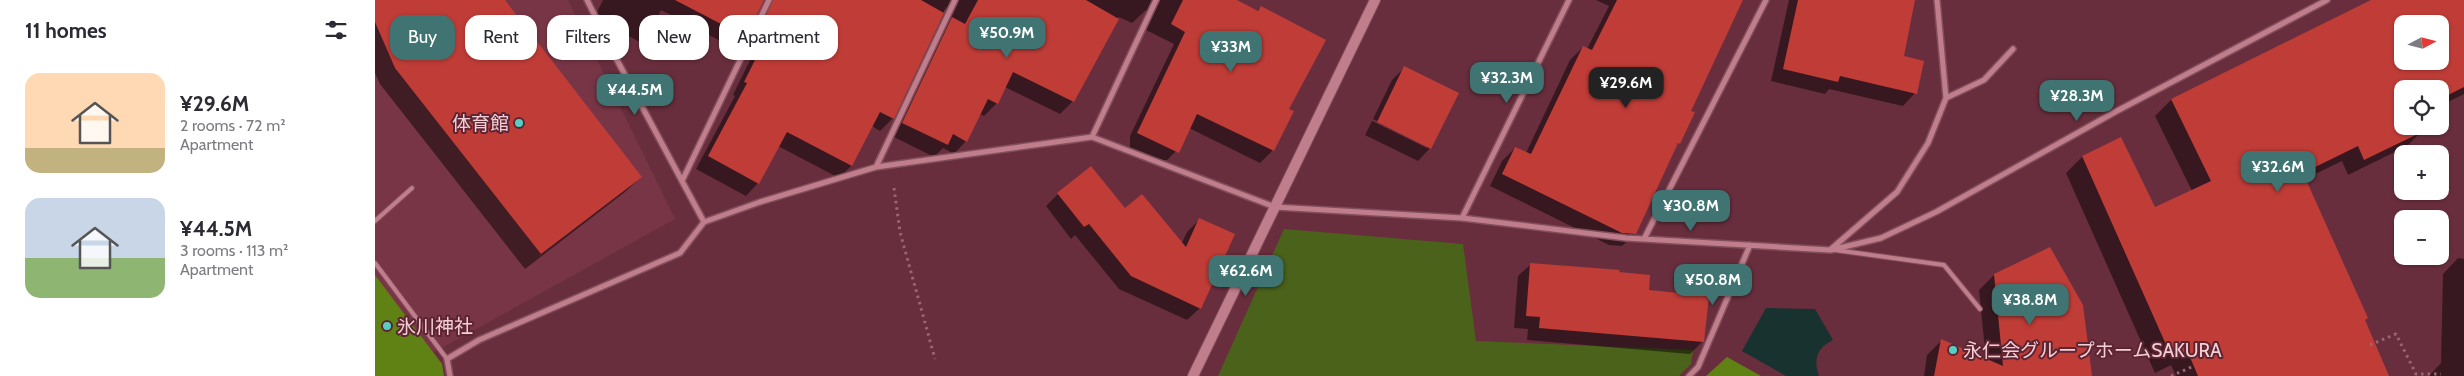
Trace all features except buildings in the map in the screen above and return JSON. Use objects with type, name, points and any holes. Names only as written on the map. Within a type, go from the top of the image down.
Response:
[{"type":"street","points":[[587,0],[704,222]]},
{"type":"street","points":[[682,181],[769,0]]},
{"type":"street","points":[[876,167],[955,0]]},
{"type":"street","points":[[1092,137],[1156,0]]},
{"type":"street","points":[[1193,376],[1375,0]]},
{"type":"street","points":[[1462,218],[1569,0]]},
{"type":"street","points":[[1644,239],[1766,0]]},
{"type":"street","points":[[1830,250],[1897,192],[1928,143],[1947,98],[1937,0]]},
{"type":"street","points":[[450,376],[447,359],[479,340],[680,253],[704,222],[760,202],[876,167],[1092,137],[1275,207],[1462,218],[1644,239],[1830,250],[1881,238],[1936,212],[2115,112],[2327,0]]},
{"type":"street","points":[[1947,98],[1984,80],[2013,50]]},
{"type":"street","points":[[1689,376],[1698,367],[1750,245]]},
{"type":"lane","points":[[375,221],[412,188]]},
{"type":"lane","points":[[1830,250],[1944,265],[1980,309]]},
{"type":"lane","points":[[375,263],[447,359]]},
{"type":"path","points":[[891,165],[900,232],[935,359]]},
{"type":"path","points":[[2371,345],[2397,334],[2416,374],[2441,374]]},
{"type":"path","points":[[2171,376],[2194,366]]},
{"type":"shaded area","points":[[375,0],[568,0],[575,15],[547,15],[547,60],[597,60],[675,219],[427,356],[375,286]]},
{"type":"green space","points":[[1284,229],[1463,244],[1476,341],[1693,350],[1691,364],[1679,376],[1218,376]]},
{"type":"green space","name":"氷川神社","points":[[375,275],[442,364],[444,376],[375,376]]},
{"type":"green space","points":[[1727,357],[1761,376],[1706,376]]},
{"type":"water","points":[[1766,308],[1815,309],[1833,340],[1820,350],[1818,355],[1816,364],[1819,376],[1786,376],[1742,351]]},
{"type":"place","name":"体育館","points":[[519,123]]},
{"type":"place","name":"氷川神社","points":[[387,326]]},
{"type":"place","name":"永仁会グループホームSAKURA","points":[[1953,350]]}]
